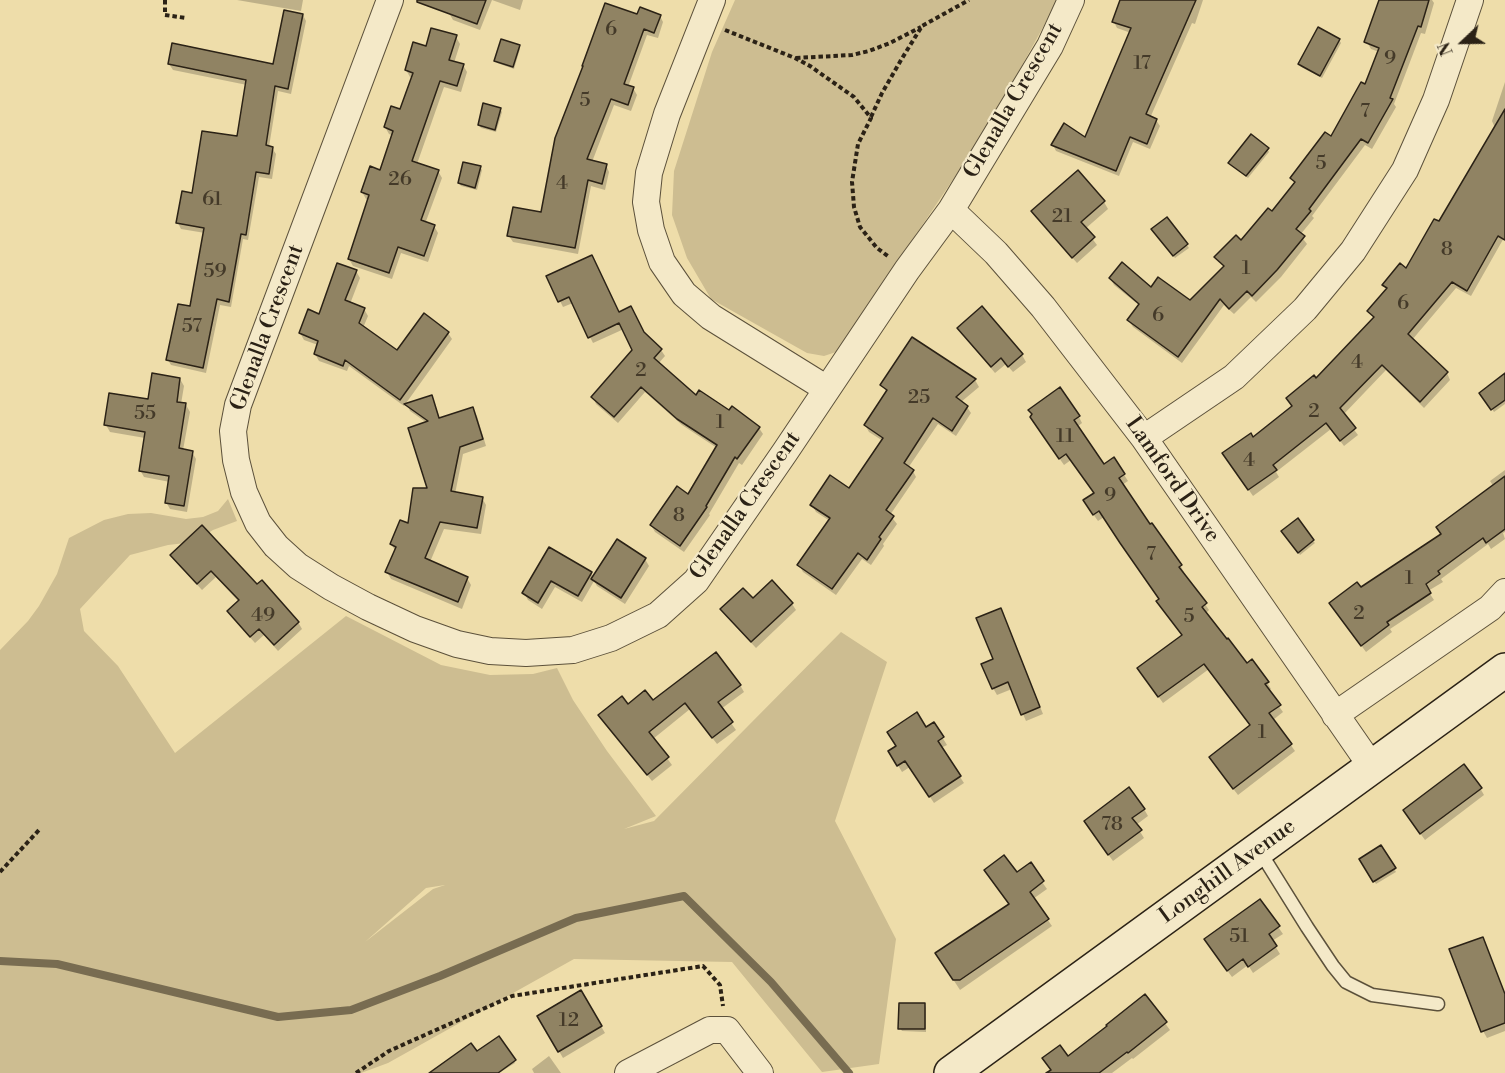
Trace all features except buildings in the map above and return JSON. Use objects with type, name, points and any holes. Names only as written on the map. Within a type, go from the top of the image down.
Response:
[{"type":"street","name":"Glenalla Crescent","points":[[390,0],[237,405],[233,431],[236,460],[244,492],[258,523],[276,546],[298,566],[368,607],[415,629],[457,644],[500,652],[526,653],[573,650],[611,638],[658,615],[696,581],[907,270],[951,210],[1050,46],[1071,0]]},
{"type":"street","points":[[1144,438],[1234,377],[1305,309],[1353,251],[1405,170],[1436,100],[1470,0]]},
{"type":"street","points":[[708,10],[667,114],[649,174],[646,202],[651,230],[662,262],[684,294],[711,317],[827,389]]},
{"type":"street","name":"Lamford Drive","points":[[951,210],[996,253],[1043,307],[1144,438],[1371,767]]},
{"type":"street","points":[[1335,715],[1490,608],[1505,592]]},
{"type":"street","name":"Longhill Avenue","points":[[951,1073],[1505,670]]},
{"type":"street","points":[[628,1073],[710,1030],[727,1030],[760,1073]]},
{"type":"lane","points":[[1258,849],[1307,927],[1346,982],[1372,995],[1438,1005]]},
{"type":"path","points":[[165,0],[165,15],[186,18]]},
{"type":"path","points":[[795,58],[860,53],[890,43],[969,0]]},
{"type":"path","points":[[708,10],[825,76],[854,97],[871,118]]},
{"type":"path","points":[[907,270],[877,248],[860,227],[854,207],[852,182],[858,144],[891,76],[922,26]]},
{"type":"path","points":[[0,872],[39,830]]},
{"type":"path","points":[[356,1073],[389,1051],[512,996],[703,966],[720,984],[727,1030]]},
{"type":"shaded area","points":[[735,0],[1058,0],[987,129],[839,351],[824,356],[807,353],[711,299],[687,258],[672,215],[674,171],[712,52]]},
{"type":"shaded area","points":[[228,499],[237,521],[213,530],[194,542],[168,545],[130,555],[80,609],[84,631],[118,666],[175,753],[346,616],[441,665],[490,675],[533,674],[557,668],[573,700],[607,751],[656,816],[624,829],[654,821],[841,632],[887,662],[835,821],[896,939],[879,1064],[822,1072],[732,962],[574,959],[388,1063],[361,1073],[0,1073],[0,650],[39,606],[57,574],[69,538],[104,520],[128,514],[151,513],[186,519],[203,517],[218,511]],"holes":[[[445,885],[433,889],[365,942],[426,888]]]},
{"type":"waterway","points":[[0,961],[57,964],[278,1017],[351,1010],[440,976],[576,918],[684,896],[771,982],[849,1073]]}]
